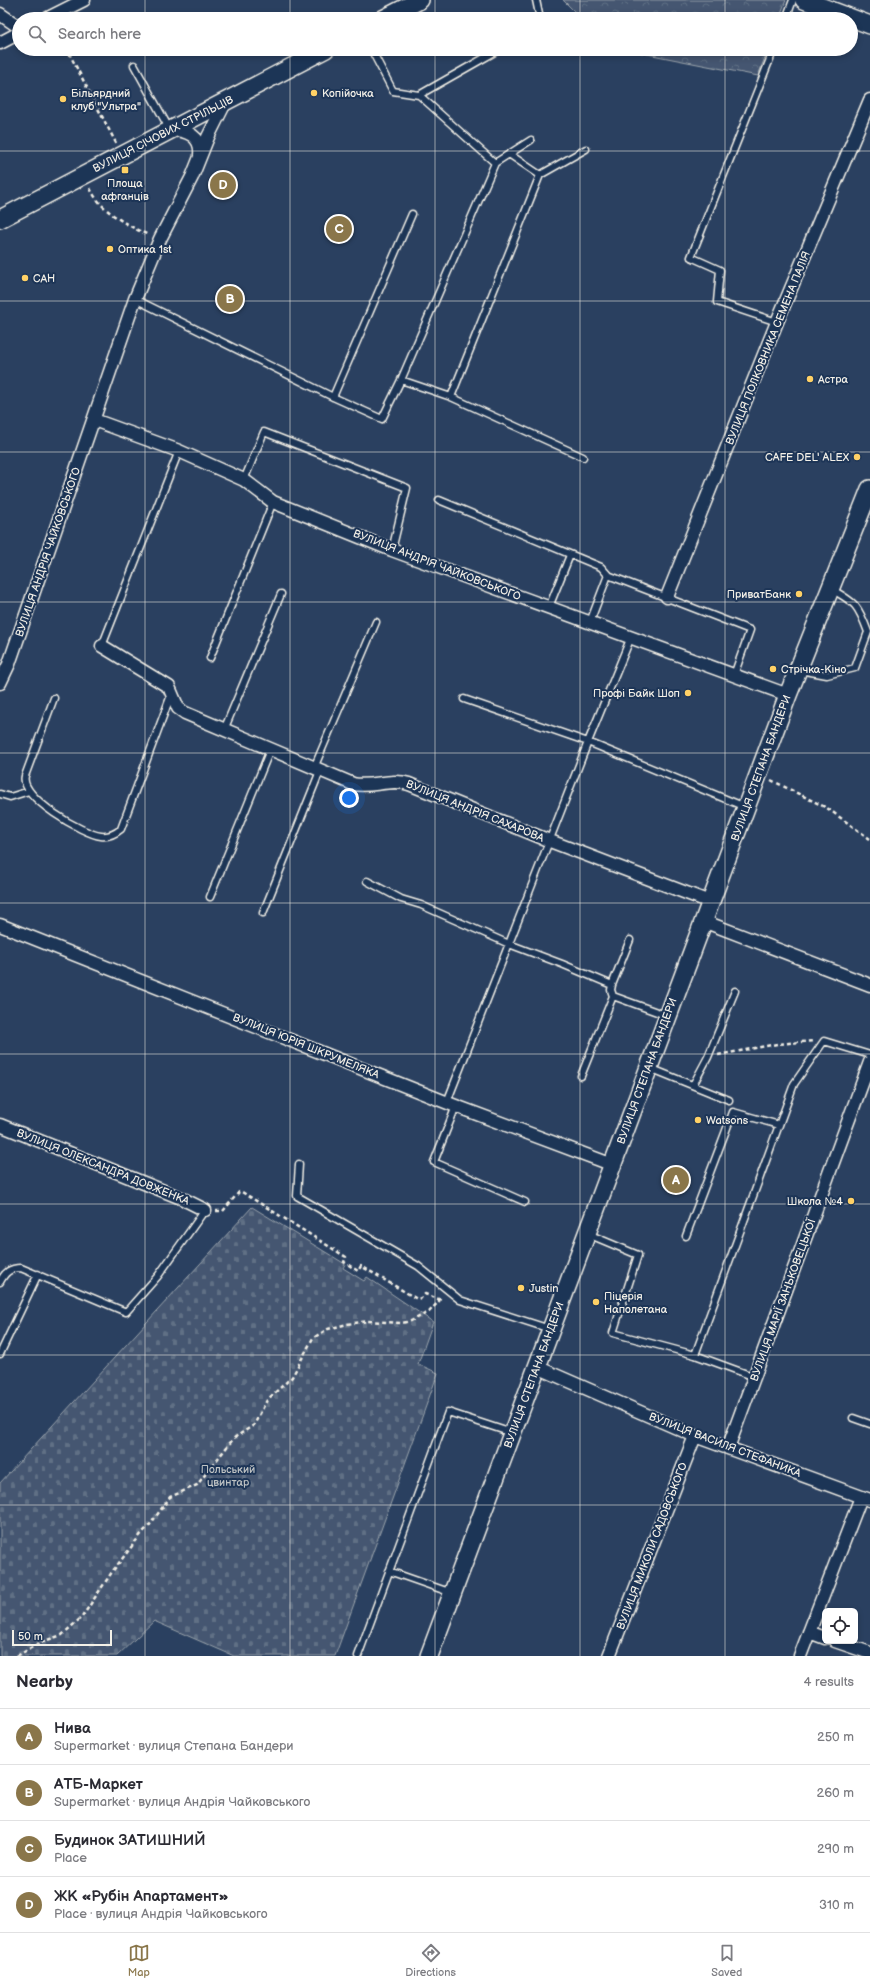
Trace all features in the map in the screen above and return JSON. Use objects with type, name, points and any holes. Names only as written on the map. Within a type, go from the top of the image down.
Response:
[{"type":"street","points":[[60,12],[84,0]]},
{"type":"street","points":[[397,5],[420,0]]},
{"type":"street","points":[[804,0],[836,12]]},
{"type":"street","points":[[0,14],[12,23]]},
{"type":"street","points":[[858,20],[870,25]]},
{"type":"street","points":[[0,43],[12,37]]},
{"type":"street","name":"ВУЛИЦЯ СІЧОВИХ СТРІЛЬЦІВ","points":[[0,219],[313,56]]},
{"type":"street","name":"ВУЛИЦЯ ПОЛКОВНИКА СЕМЕНА ПАЛІЯ","points":[[667,597],[777,322],[870,100]]},
{"type":"street","name":"ВУЛИЦЯ АНДРІЯ ЧАЙКОВСЬКОГО","points":[[0,684],[9,664],[135,299],[160,239],[192,177],[200,156],[225,103]]},
{"type":"street","points":[[170,130],[182,130],[194,136],[199,142],[200,156]]},
{"type":"street","name":"ВУЛИЦЯ АНДРІЯ ЧАЙКОВСЬКОГО","points":[[94,420],[179,451],[244,480],[273,502],[392,550],[788,695]]},
{"type":"street","name":"ВУЛИЦЯ СТЕПАНА БАНДЕРИ","points":[[430,1656],[710,902],[760,774],[788,695],[832,588],[870,489]]},
{"type":"street","name":"ВУЛИЦЯ АНДРІЯ САХАРОВА","points":[[102,646],[169,687],[173,692],[178,708],[224,730],[317,770],[357,785],[402,782],[550,842],[710,902]]},
{"type":"street","points":[[703,921],[870,985]]},
{"type":"street","name":"ВУЛИЦЯ ЮРІЯ ШКРУМЕЛЯКА","points":[[0,925],[451,1104],[613,1165]]},
{"type":"street","name":"ВУЛИЦЯ МАРІЇ ЗАНЬКОВЕЦЬКОЇ","points":[[728,1448],[870,1062]]},
{"type":"street","name":"ВУЛИЦЯ ОЛЕКСАНДРА ДОВЖЕНКА","points":[[0,1125],[181,1198],[206,1210]]},
{"type":"street","name":"ВУЛИЦЯ ВАСИЛЯ СТЕФАНИКА","points":[[537,1367],[695,1436],[866,1499]]},
{"type":"street","name":"ВУЛИЦЯ МИКОЛИ САДОВСЬКОГО","points":[[609,1656],[695,1436]]},
{"type":"street","points":[[800,1656],[866,1499]]},
{"type":"street","points":[[809,1632],[822,1637]]},
{"type":"street","points":[[844,1644],[870,1653]]},
{"type":"lane","points":[[536,0],[539,12]]},
{"type":"lane","points":[[789,12],[793,0]]},
{"type":"lane","points":[[375,56],[394,92],[419,95],[496,162]]},
{"type":"lane","points":[[419,95],[488,56]]},
{"type":"lane","points":[[771,56],[691,257],[720,270],[717,302],[777,322]]},
{"type":"lane","points":[[134,65],[170,130]]},
{"type":"lane","points":[[135,299],[382,420],[401,380],[496,162],[531,140]]},
{"type":"lane","points":[[451,397],[540,175],[586,149]]},
{"type":"lane","points":[[509,154],[540,175]]},
{"type":"lane","points":[[334,397],[412,214]]},
{"type":"lane","points":[[401,380],[451,397],[583,457]]},
{"type":"lane","points":[[244,480],[264,432],[407,488],[392,550]]},
{"type":"lane","points":[[102,646],[179,451]]},
{"type":"lane","points":[[439,500],[601,568],[608,576],[667,597],[750,630],[734,675]]},
{"type":"lane","points":[[210,658],[273,502]]},
{"type":"lane","points":[[549,607],[570,555]]},
{"type":"lane","points":[[590,622],[608,576]]},
{"type":"lane","points":[[798,670],[827,675],[855,668],[868,632],[853,601],[832,588]]},
{"type":"lane","points":[[224,730],[281,594]]},
{"type":"lane","points":[[263,913],[317,770],[376,622]]},
{"type":"lane","points":[[525,1202],[434,1162],[451,1104],[508,944],[631,637]]},
{"type":"lane","points":[[54,698],[24,779],[29,791],[61,819],[77,828],[101,836],[116,834],[121,829],[173,692]]},
{"type":"lane","points":[[464,699],[588,742],[747,808]]},
{"type":"lane","points":[[210,897],[270,750]]},
{"type":"lane","points":[[0,794],[10,797],[29,791]]},
{"type":"lane","points":[[367,881],[401,899],[421,905],[508,944],[612,985]]},
{"type":"lane","points":[[581,1076],[613,996],[611,990],[612,985],[630,940]]},
{"type":"lane","points":[[693,1085],[708,1057],[735,991]]},
{"type":"lane","points":[[613,996],[668,1016]]},
{"type":"lane","points":[[695,1355],[794,1084],[824,1041],[870,1055]]},
{"type":"lane","points":[[649,1068],[729,1100]]},
{"type":"lane","points":[[686,1236],[733,1112],[779,1125]]},
{"type":"lane","points":[[299,1164],[298,1196],[418,1266],[460,1300],[551,1329]]},
{"type":"lane","points":[[0,1282],[6,1272],[15,1268],[21,1268],[126,1312],[158,1276],[206,1210]]},
{"type":"lane","points":[[587,1234],[638,1255],[614,1333],[695,1355],[755,1377]]},
{"type":"lane","points":[[0,1354],[38,1274]]},
{"type":"lane","points":[[358,1656],[448,1412],[512,1433]]},
{"type":"lane","points":[[853,1418],[870,1424]]},
{"type":"lane","points":[[389,1571],[453,1594]]},
{"type":"path","points":[[71,56],[123,155]]},
{"type":"path","points":[[84,175],[100,205],[128,224],[160,239]]},
{"type":"path","points":[[760,774],[827,808],[870,839]]},
{"type":"path","points":[[708,1057],[777,1044],[824,1041]]},
{"type":"path","points":[[206,1210],[223,1211],[238,1192],[242,1192],[346,1257],[344,1262],[358,1271],[361,1266],[417,1299],[421,1298],[425,1294],[440,1300],[460,1300]]},
{"type":"path","points":[[17,1656],[41,1642],[62,1635],[82,1617],[112,1572],[142,1533],[150,1526],[170,1497],[197,1485],[234,1438],[254,1425],[267,1400],[292,1377],[313,1338],[328,1329],[347,1324],[368,1321],[402,1323],[411,1322],[429,1312],[440,1300]]},
{"type":"green space","points":[[563,0],[786,0],[782,12],[575,12]]},
{"type":"green space","points":[[657,56],[765,56],[758,76]]},
{"type":"green space","name":"Польський цвинтар","points":[[252,1207],[345,1264],[343,1268],[364,1281],[367,1277],[433,1322],[418,1364],[438,1373],[335,1656],[234,1656],[154,1621],[117,1656],[0,1656],[0,1483]]},
{"type":"place","name":"Копійочка","points":[[314,93]]},
{"type":"place","name":"Більярдний клуб \"Ультра\"","points":[[63,99]]},
{"type":"place","name":"Площа афганців","points":[[125,170]]},
{"type":"place","name":"ЖК «Рубін Апартамент»","points":[[223,185]]},
{"type":"place","name":"Будинок ЗАТИШНИЙ","points":[[339,229]]},
{"type":"place","name":"Оптика 1st","points":[[110,249]]},
{"type":"place","name":"САН","points":[[25,278]]},
{"type":"place","name":"АТБ-Маркет","points":[[230,299]]},
{"type":"place","name":"Астра","points":[[810,379]]},
{"type":"place","name":"CAFE DEL' ALEX","points":[[857,457]]},
{"type":"place","name":"ПриватБанк","points":[[799,594]]},
{"type":"place","name":"Стрічка-Кіно","points":[[773,669]]},
{"type":"place","name":"Профі Байк Шоп","points":[[688,693]]},
{"type":"place","name":"Watsons","points":[[698,1120]]},
{"type":"place","name":"Нива","points":[[676,1180]]},
{"type":"place","name":"Школа №4","points":[[851,1201]]},
{"type":"place","name":"Justin","points":[[521,1288]]},
{"type":"place","name":"Піцерія Наполетана","points":[[596,1302]]}]
